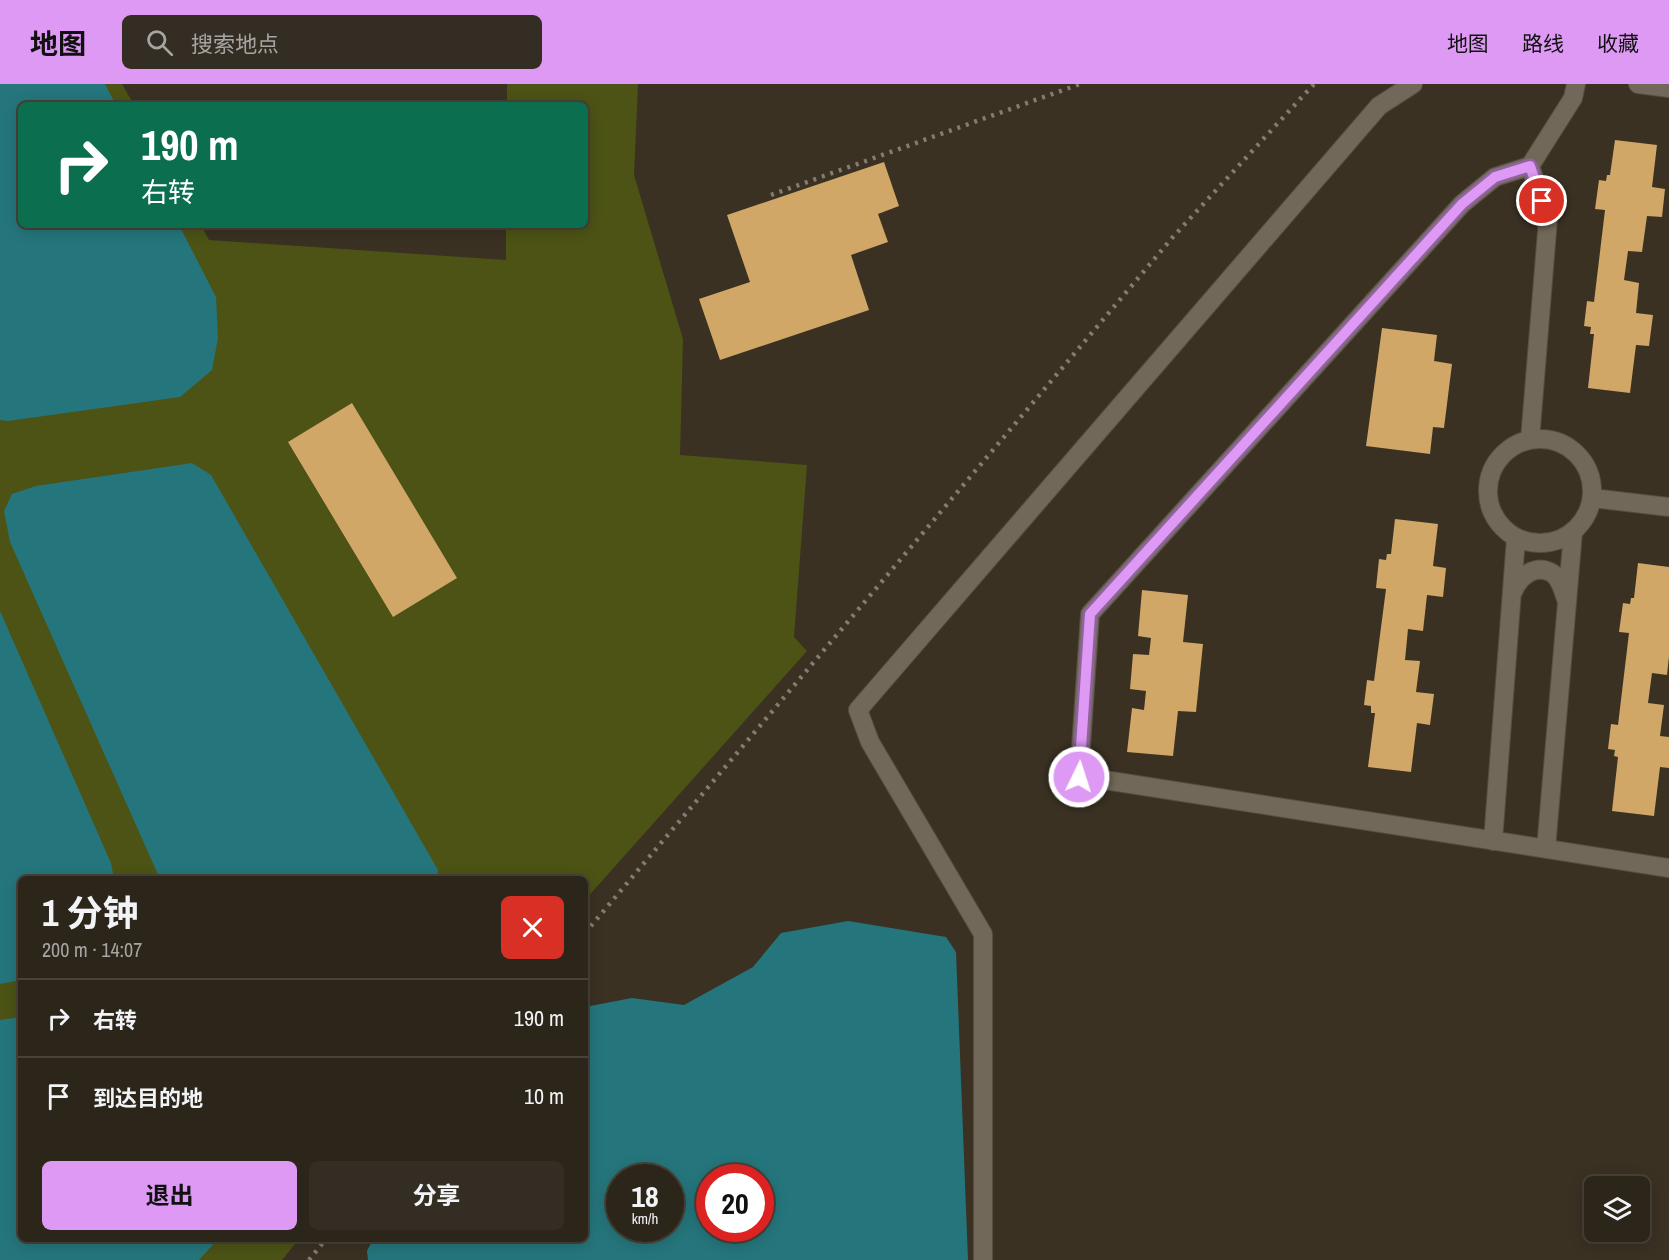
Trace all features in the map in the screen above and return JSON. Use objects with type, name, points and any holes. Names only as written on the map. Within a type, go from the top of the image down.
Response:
[{"type":"street","points":[[983,1260],[983,934],[870,742],[858,710],[1379,106],[1413,84]]},
{"type":"street","points":[[1576,84],[1573,98],[1530,166],[1495,177],[1462,204],[1090,614],[1079,777],[1669,868]]},
{"type":"street","points":[[1638,84],[1669,88]]},
{"type":"street","points":[[1530,166],[1548,219],[1530,440]]},
{"type":"street","points":[[1546,439],[1563,444],[1576,453],[1586,466],[1592,482],[1592,498],[1587,514],[1573,532],[1565,538],[1549,543],[1532,543],[1516,538],[1503,528],[1494,515],[1489,500],[1489,484],[1493,469],[1502,456],[1515,445],[1530,440],[1546,439]]},
{"type":"street","points":[[1592,498],[1669,507]]},
{"type":"street","points":[[1546,849],[1573,532]]},
{"type":"street","points":[[1493,841],[1516,538]]},
{"type":"street","points":[[1512,595],[1517,581],[1528,573],[1539,570],[1553,574],[1561,585],[1567,604]]},
{"type":"green space","points":[[0,84],[122,84],[132,102],[18,102],[18,228],[203,228],[209,240],[506,260],[506,228],[588,228],[588,102],[507,102],[507,84],[638,84],[634,175],[683,339],[680,455],[807,465],[794,637],[807,651],[588,897],[588,876],[18,876],[18,1242],[297,1242],[282,1260],[0,1260]]},
{"type":"water","points":[[0,84],[105,84],[114,102],[18,102],[18,228],[181,228],[216,297],[218,338],[212,370],[180,397],[8,421],[0,420]]},
{"type":"water","points":[[192,463],[211,475],[438,870],[437,876],[159,876],[10,542],[4,511],[12,494],[36,486]]},
{"type":"water","points":[[0,611],[111,863],[113,876],[18,876],[18,981],[0,984]]},
{"type":"water","points":[[848,921],[946,937],[956,952],[968,1260],[368,1260],[367,1251],[372,1242],[588,1242],[588,1006],[632,998],[684,1005],[753,967],[781,933]]},
{"type":"water","points":[[18,1017],[18,1242],[215,1242],[199,1260],[0,1260],[0,1020]]},
{"type":"building","points":[[1615,140],[1657,145],[1652,187],[1665,189],[1662,217],[1647,216],[1642,252],[1628,251],[1624,280],[1639,283],[1636,313],[1653,315],[1649,346],[1636,345],[1630,393],[1588,388],[1594,334],[1590,334],[1591,327],[1584,326],[1587,301],[1594,302],[1605,210],[1595,209],[1599,180],[1606,181],[1607,175],[1610,175]]},
{"type":"building","points":[[884,162],[899,206],[878,214],[888,242],[851,255],[869,310],[720,360],[699,299],[750,282],[727,215]]},
{"type":"building","points":[[1382,328],[1437,335],[1434,361],[1452,364],[1444,428],[1433,427],[1430,454],[1366,446]]},
{"type":"building","points":[[352,403],[457,578],[393,617],[288,442]]},
{"type":"building","points":[[1395,519],[1438,524],[1433,566],[1446,568],[1443,597],[1427,595],[1423,631],[1408,629],[1405,660],[1420,661],[1416,692],[1434,694],[1430,725],[1417,723],[1411,772],[1368,767],[1375,713],[1371,713],[1371,706],[1364,705],[1367,680],[1374,681],[1386,589],[1376,588],[1379,559],[1386,560],[1387,554],[1391,554]]},
{"type":"building","points":[[1638,563],[1669,567],[1667,675],[1652,673],[1648,703],[1664,705],[1660,736],[1669,737],[1669,768],[1660,767],[1654,816],[1612,811],[1618,757],[1614,756],[1615,750],[1608,749],[1611,724],[1618,725],[1629,633],[1619,632],[1623,603],[1630,604],[1631,598],[1634,598]]},
{"type":"building","points":[[1142,590],[1188,595],[1183,642],[1203,644],[1196,712],[1178,711],[1173,756],[1127,752],[1132,708],[1144,710],[1146,691],[1130,689],[1133,654],[1149,655],[1151,638],[1138,636]]},
{"type":"railway","points":[[771,195],[1080,84]]},
{"type":"railway","points":[[588,929],[1172,238],[1314,84]]},
{"type":"railway","points":[[309,1260],[324,1242]]},
{"type":"route","points":[[1079,777],[1090,614],[1462,204],[1495,177],[1530,166],[1542,201]]}]
